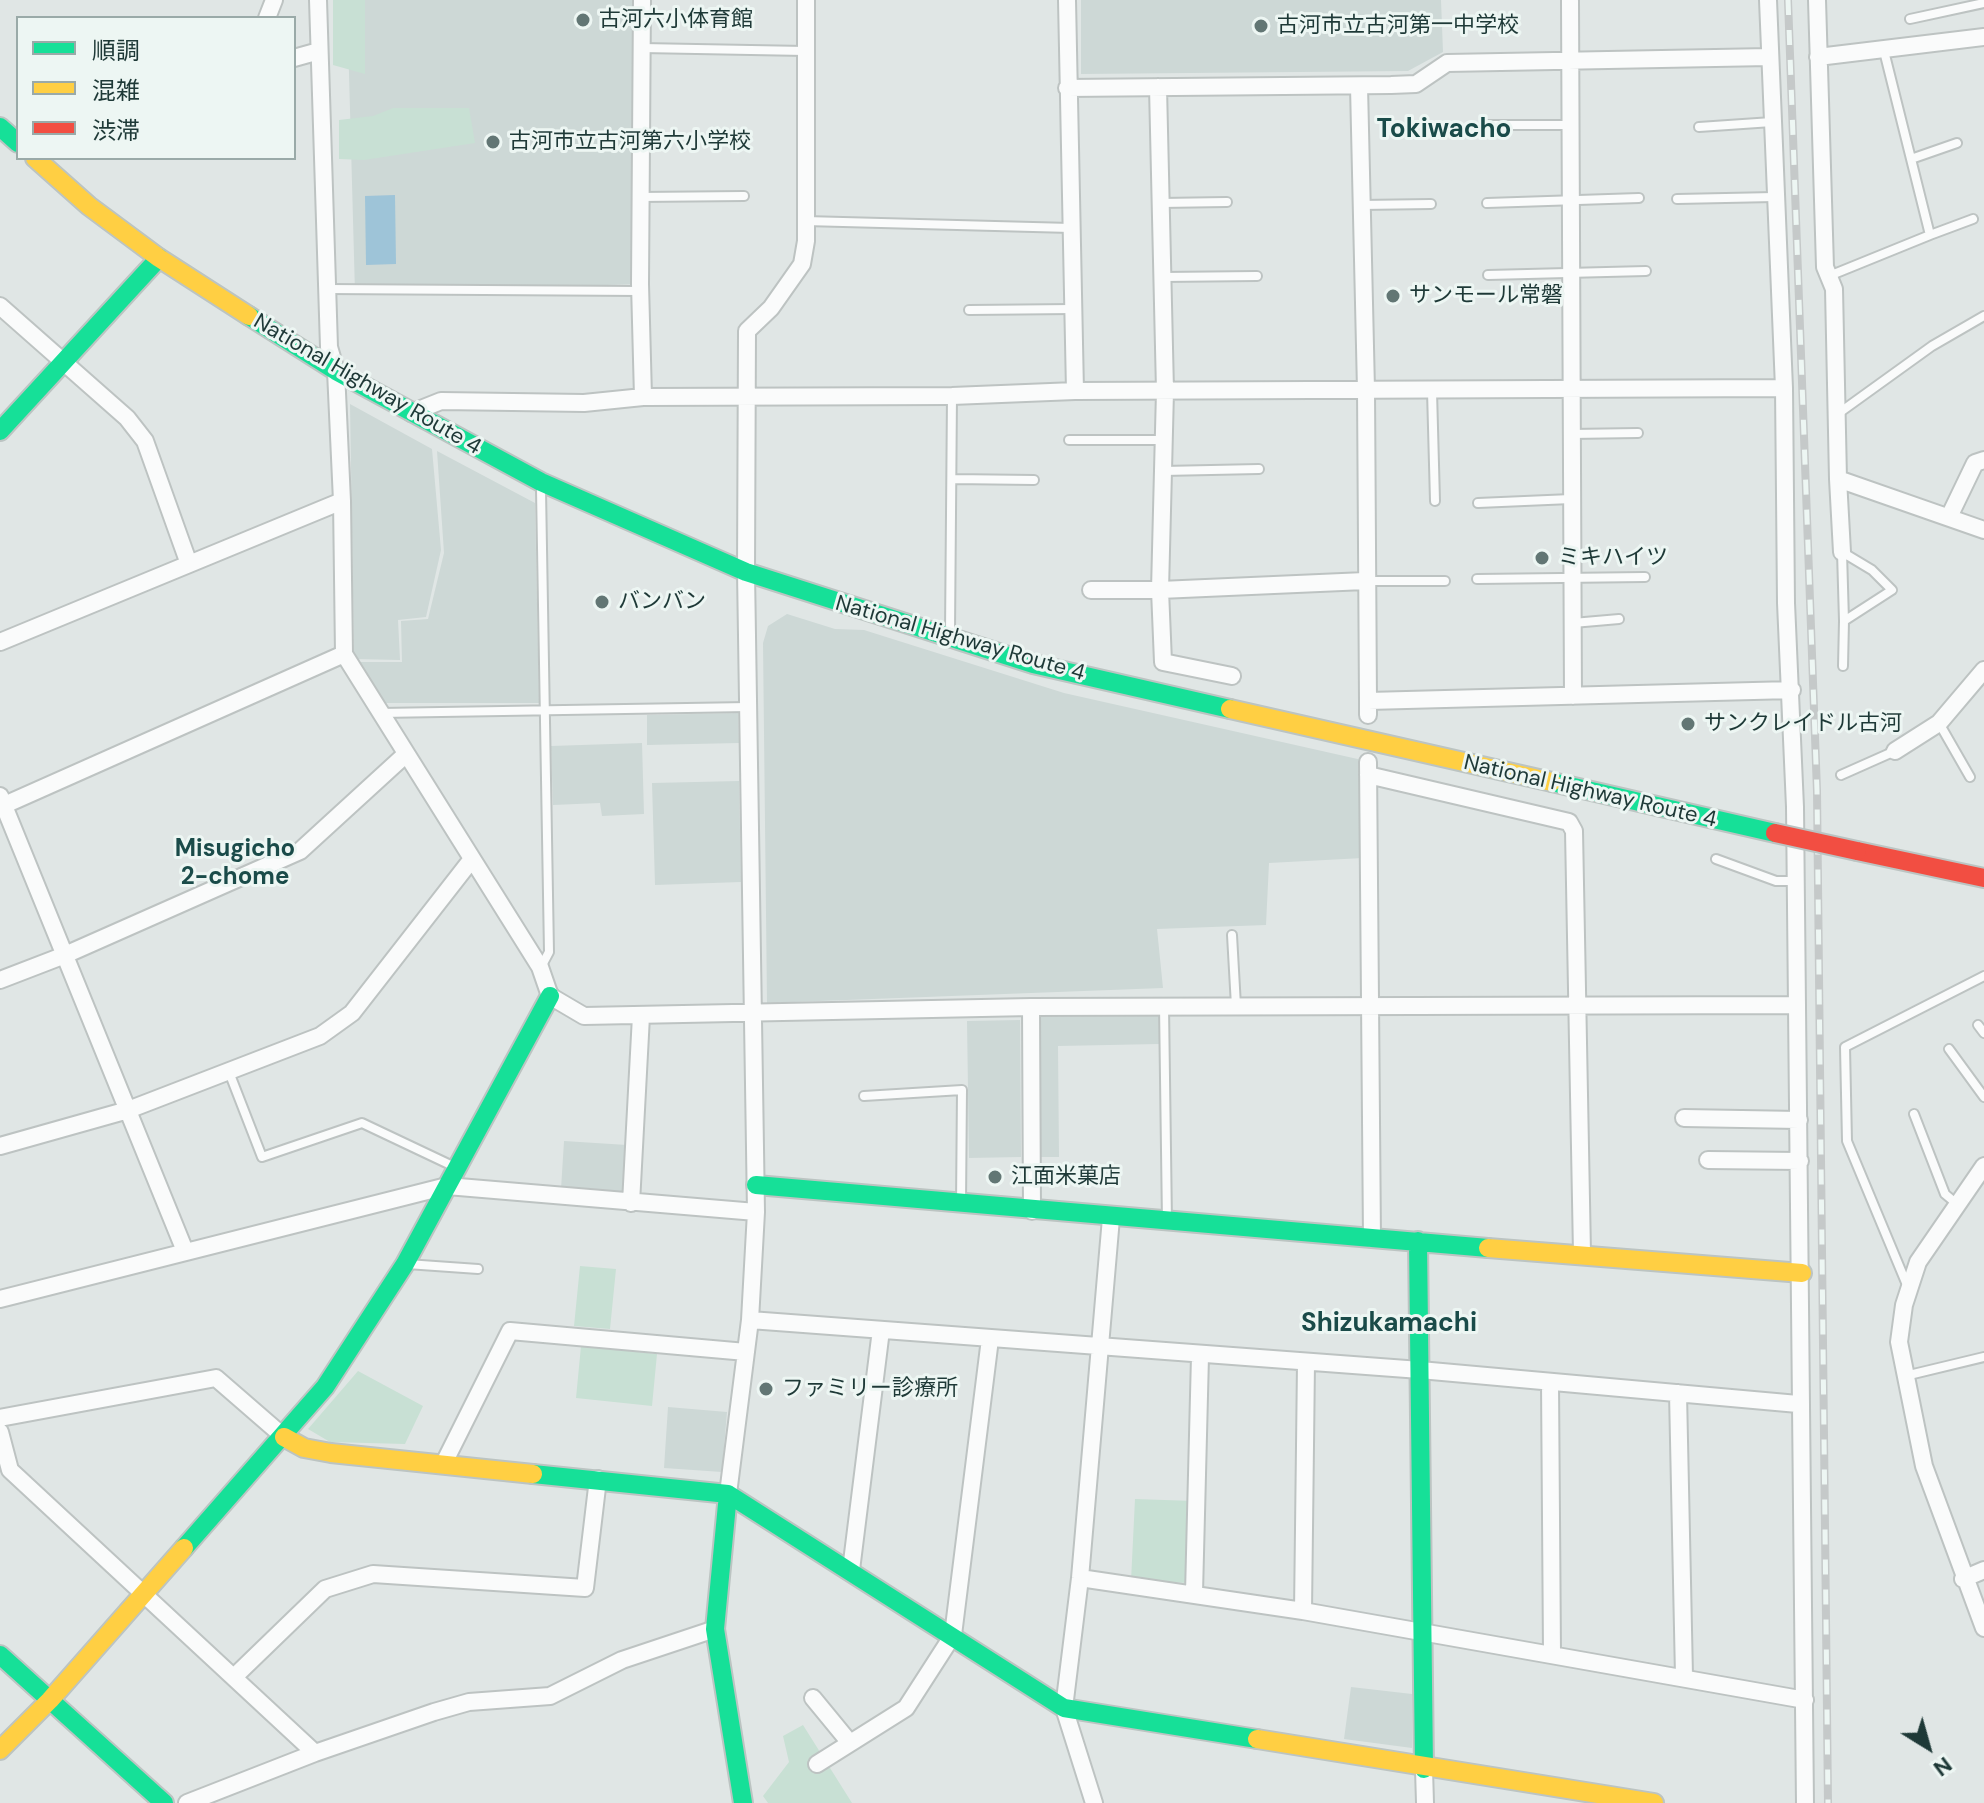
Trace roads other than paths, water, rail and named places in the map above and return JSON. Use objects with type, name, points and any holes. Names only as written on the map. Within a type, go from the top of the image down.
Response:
[{"type":"main road","name":"National Highway Route 4","points":[[37,160],[89,206],[159,258],[336,371],[541,482],[746,572],[1033,664],[1984,878]]},
{"type":"main road","points":[[0,431],[67,362],[159,258]]},
{"type":"main road","points":[[0,1750],[50,1700],[284,1437],[364,1333],[458,1168],[550,996]]},
{"type":"main road","points":[[756,1185],[1167,1223],[1582,1253],[1802,1273]]},
{"type":"main road","points":[[1418,1241],[1424,1769]]},
{"type":"main road","points":[[284,1437],[304,1448],[331,1453],[728,1494],[1064,1708],[1424,1769],[1553,1796],[1654,1803]]},
{"type":"main road","points":[[728,1494],[715,1629],[743,1803]]},
{"type":"main road","points":[[0,1655],[164,1803]]},
{"type":"street","points":[[318,0],[329,347],[336,371],[342,501],[344,654],[540,967],[550,996],[584,1016],[1031,1007],[1797,1005]]},
{"type":"street","points":[[642,0],[640,291],[643,397]]},
{"type":"street","points":[[728,1494],[750,1320],[756,1212],[746,572],[747,331],[771,308],[802,264],[806,0]]},
{"type":"street","points":[[1067,0],[1075,391]]},
{"type":"street","points":[[1768,0],[1784,388],[1785,575],[1792,690],[1796,881],[1802,1273],[1798,1404],[1805,1803]]},
{"type":"street","points":[[1817,0],[1827,277],[1834,289],[1842,552]]},
{"type":"street","points":[[1570,1],[1568,125],[1573,696]]},
{"type":"street","points":[[1818,57],[1984,37]]},
{"type":"street","points":[[296,57],[319,51]]},
{"type":"street","points":[[1067,88],[1416,84],[1447,63],[1769,57]]},
{"type":"street","points":[[1359,86],[1366,390],[1368,708],[1573,696],[1792,690]]},
{"type":"street","points":[[1158,87],[1165,391],[1160,590],[1163,662],[1232,676]]},
{"type":"street","points":[[0,306],[67,362],[127,418],[145,441],[189,564]]},
{"type":"street","points":[[411,413],[423,405],[441,401],[584,403],[643,397],[952,396],[1075,391],[1784,388]]},
{"type":"street","points":[[1949,517],[1975,463],[1984,460]]},
{"type":"street","points":[[1838,479],[1984,530]]},
{"type":"street","points":[[0,642],[342,501]]},
{"type":"street","points":[[1091,590],[1365,581]]},
{"type":"street","points":[[185,1251],[1,803],[344,654]]},
{"type":"street","points":[[1895,751],[1939,723],[1984,670]]},
{"type":"street","points":[[0,980],[65,955],[300,851],[405,755]]},
{"type":"street","points":[[1372,1239],[1368,768],[1569,822],[1574,831],[1582,1253]]},
{"type":"street","points":[[0,1146],[128,1110],[320,1036],[352,1013],[472,859]]},
{"type":"street","points":[[1031,1007],[1032,1211]]},
{"type":"street","points":[[631,1203],[641,1016]]},
{"type":"street","points":[[1684,1118],[1799,1120]]},
{"type":"street","points":[[1708,1160],[1800,1161]]},
{"type":"street","points":[[1984,1166],[1918,1262],[1909,1289],[1899,1342],[1924,1466],[1963,1579],[1984,1628]]},
{"type":"street","points":[[0,1299],[447,1186],[756,1212]]},
{"type":"street","points":[[1094,1803],[1064,1708],[1080,1578],[1111,1218]]},
{"type":"street","points":[[750,1320],[1200,1356],[1420,1370],[1798,1404]]},
{"type":"street","points":[[851,1570],[881,1330]]},
{"type":"street","points":[[444,1463],[510,1331],[746,1352]]},
{"type":"street","points":[[817,1764],[906,1708],[953,1635],[990,1339]]},
{"type":"street","points":[[1194,1593],[1200,1356]]},
{"type":"street","points":[[1303,1611],[1306,1363]]},
{"type":"street","points":[[0,1418],[216,1378],[284,1437]]},
{"type":"street","points":[[1550,1383],[1552,1653]]},
{"type":"street","points":[[1678,1393],[1684,1676]]},
{"type":"street","points":[[0,1432],[10,1470],[315,1753]]},
{"type":"street","points":[[234,1677],[325,1589],[373,1574],[585,1588],[598,1479]]},
{"type":"street","points":[[1963,1579],[1984,1570]]},
{"type":"street","points":[[1080,1578],[1303,1611],[1684,1676],[1805,1700]]},
{"type":"street","points":[[187,1803],[315,1753],[469,1702],[550,1696],[622,1660],[715,1629]]},
{"type":"street","points":[[813,1698],[850,1743]]},
{"type":"street","points":[[1424,1769],[1425,1803]]},
{"type":"lane","points":[[1910,19],[1984,3]]},
{"type":"lane","points":[[642,48],[806,51]]},
{"type":"lane","points":[[1884,51],[1930,235]]},
{"type":"lane","points":[[1699,127],[1772,122]]},
{"type":"lane","points":[[1483,125],[1568,125]]},
{"type":"lane","points":[[1911,159],[1957,143]]},
{"type":"lane","points":[[640,197],[744,196]]},
{"type":"lane","points":[[1677,199],[1774,197]]},
{"type":"lane","points":[[1487,203],[1639,198]]},
{"type":"lane","points":[[1161,203],[1227,202]]},
{"type":"lane","points":[[1361,205],[1431,204]]},
{"type":"lane","points":[[1827,277],[1973,219]]},
{"type":"lane","points":[[805,221],[1071,228]]},
{"type":"lane","points":[[1488,275],[1646,271]]},
{"type":"lane","points":[[1163,277],[1257,276]]},
{"type":"lane","points":[[327,289],[640,291]]},
{"type":"lane","points":[[969,310],[1073,309]]},
{"type":"lane","points":[[1838,413],[1932,346],[1984,316]]},
{"type":"lane","points":[[1432,391],[1435,501]]},
{"type":"lane","points":[[950,637],[952,396]]},
{"type":"lane","points":[[1570,434],[1638,433]]},
{"type":"lane","points":[[1069,440],[1164,440]]},
{"type":"lane","points":[[1163,471],[1259,469]]},
{"type":"lane","points":[[952,479],[1034,480]]},
{"type":"lane","points":[[540,967],[549,952],[541,482]]},
{"type":"lane","points":[[1478,503],[1571,499]]},
{"type":"lane","points":[[1842,552],[1872,570],[1892,590],[1844,621]]},
{"type":"lane","points":[[1842,552],[1843,666]]},
{"type":"lane","points":[[1477,579],[1645,577]]},
{"type":"lane","points":[[1365,581],[1445,581]]},
{"type":"lane","points":[[1572,623],[1619,619]]},
{"type":"lane","points":[[379,713],[748,707]]},
{"type":"lane","points":[[1939,723],[1970,777]]},
{"type":"lane","points":[[1841,775],[1895,751]]},
{"type":"lane","points":[[1716,859],[1776,881],[1796,881]]},
{"type":"lane","points":[[1232,935],[1236,1006]]},
{"type":"lane","points":[[1909,1289],[1847,1141],[1845,1047],[1984,976]]},
{"type":"lane","points":[[1164,1006],[1167,1223]]},
{"type":"lane","points":[[1978,1025],[1984,1033]]},
{"type":"lane","points":[[1949,1049],[1984,1097]]},
{"type":"lane","points":[[229,1072],[262,1157],[362,1123],[458,1168]]},
{"type":"lane","points":[[864,1096],[962,1090],[961,1204]]},
{"type":"lane","points":[[1914,1114],[1945,1194],[1957,1204]]},
{"type":"lane","points":[[405,1264],[478,1269]]},
{"type":"lane","points":[[1905,1376],[1984,1357]]},
{"type":"water","points":[[395,195],[396,264],[366,265],[365,196]]},
{"type":"railway","points":[[1788,0],[1817,791],[1828,1803]]},
{"type":"place","name":"古河六小体育館","points":[[583,20]]},
{"type":"place","name":"古河市立古河第一中学校","points":[[1261,26]]},
{"type":"place","name":"古河市立古河第六小学校","points":[[493,142]]},
{"type":"place","name":"サンモール常磐","points":[[1393,296]]},
{"type":"place","name":"ミキハイツ","points":[[1542,558]]},
{"type":"place","name":"バンバン","points":[[602,602]]},
{"type":"place","name":"サンクレイドル古河","points":[[1688,724]]},
{"type":"place","name":"江面米菓店","points":[[995,1177]]},
{"type":"place","name":"ファミリー診療所","points":[[766,1389]]},
{"type":"district","name":"Tokiwacho","points":[[1444,130]]},
{"type":"district","name":"Misugicho 2-chome","points":[[235,864]]},
{"type":"district","name":"Shizukamachi","points":[[1389,1324]]}]
